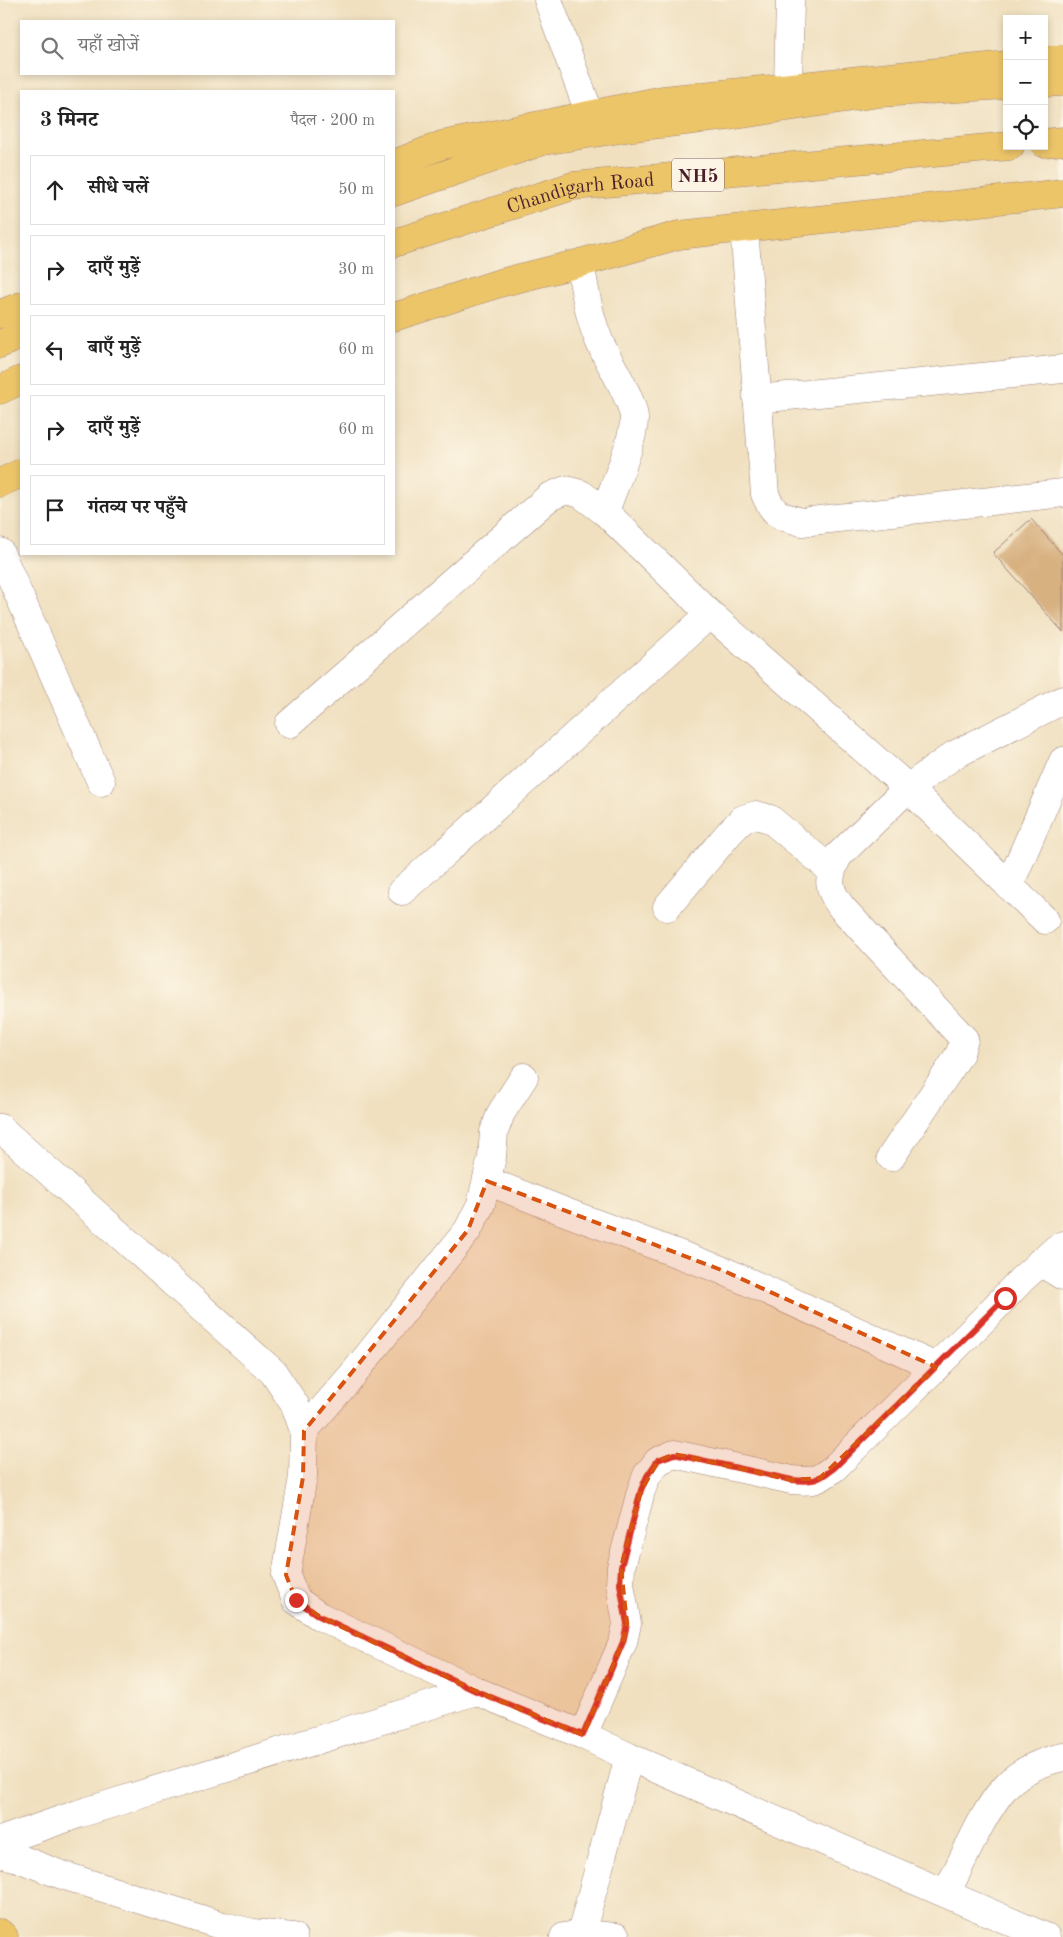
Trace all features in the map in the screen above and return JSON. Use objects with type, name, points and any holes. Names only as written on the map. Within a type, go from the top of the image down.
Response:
[{"type":"main road","points":[[1048,61],[1063,59]]},
{"type":"main road","points":[[395,164],[442,145],[663,100],[1003,65]]},
{"type":"main road","points":[[1048,83],[1063,82]]},
{"type":"main road","points":[[395,192],[543,141],[633,127],[729,116],[879,93],[1003,85]]},
{"type":"main road","points":[[1048,143],[1063,141]]},
{"type":"main road","name":"Chandigarh Road","points":[[395,243],[573,186],[1003,147]]},
{"type":"main road","points":[[395,317],[500,284],[679,235],[1063,193]]},
{"type":"main road","points":[[0,314],[20,306]]},
{"type":"main road","points":[[0,344],[20,335]]},
{"type":"main road","points":[[0,390],[20,380]]},
{"type":"main road","points":[[0,483],[20,473]]},
{"type":"main road","points":[[0,1933],[4,1937]]},
{"type":"street","points":[[548,0],[590,115]]},
{"type":"street","points":[[788,87],[790,0]]},
{"type":"street","points":[[744,228],[765,494],[771,509],[785,517],[802,522],[1063,493]]},
{"type":"street","points":[[580,263],[593,325],[600,344],[630,404],[634,417],[627,447],[605,512]]},
{"type":"street","points":[[757,398],[1063,369]]},
{"type":"street","points":[[289,724],[549,497],[566,490],[581,494],[605,512],[710,614],[908,788],[1045,920]]},
{"type":"street","points":[[0,552],[101,782]]},
{"type":"street","points":[[402,891],[710,614]]},
{"type":"street","points":[[891,1157],[952,1066],[960,1053],[964,1039],[834,898],[829,884],[831,870],[838,856],[908,788],[954,755],[1063,700]]},
{"type":"street","points":[[1009,886],[1063,761]]},
{"type":"street","points":[[668,907],[730,832],[743,819],[756,815],[770,819],[831,870]]},
{"type":"street","points":[[304,1431],[362,1365],[468,1230],[482,1204],[494,1132],[502,1113],[524,1077]]},
{"type":"street","points":[[0,1128],[273,1372],[295,1405],[304,1431],[303,1477],[286,1575],[296,1600],[319,1616],[476,1691],[583,1735],[629,1757],[1046,1937]]},
{"type":"street","points":[[487,1181],[724,1271],[936,1367]]},
{"type":"street","points":[[583,1735],[623,1642],[627,1624],[620,1584],[621,1567],[641,1490],[647,1476],[658,1460],[674,1454],[792,1480],[810,1482],[820,1478],[834,1468],[1040,1262],[1056,1248],[1063,1245]]},
{"type":"street","points":[[1040,1262],[1063,1276]]},
{"type":"street","points":[[0,1841],[78,1814],[476,1691]]},
{"type":"street","points":[[616,1937],[572,1935],[629,1757]]},
{"type":"street","points":[[946,1893],[993,1802],[1007,1785],[1028,1769],[1063,1757]]},
{"type":"street","points":[[0,1853],[59,1874],[223,1926],[253,1933],[294,1937]]},
{"type":"highlighted area","points":[[487,1181],[724,1271],[936,1367],[820,1478],[792,1480],[674,1454],[658,1461],[641,1491],[621,1567],[627,1624],[623,1642],[583,1735],[476,1691],[319,1616],[296,1600],[286,1575],[303,1477],[304,1431],[468,1230]]},
{"type":"building","points":[[1031,519],[1063,555],[1063,632],[993,553]]},
{"type":"route","points":[[296,1600],[319,1616],[476,1691],[583,1735],[623,1642],[627,1624],[620,1584],[621,1567],[641,1490],[647,1476],[658,1460],[674,1454],[792,1480],[810,1482],[820,1478],[834,1468],[1005,1298]]}]
